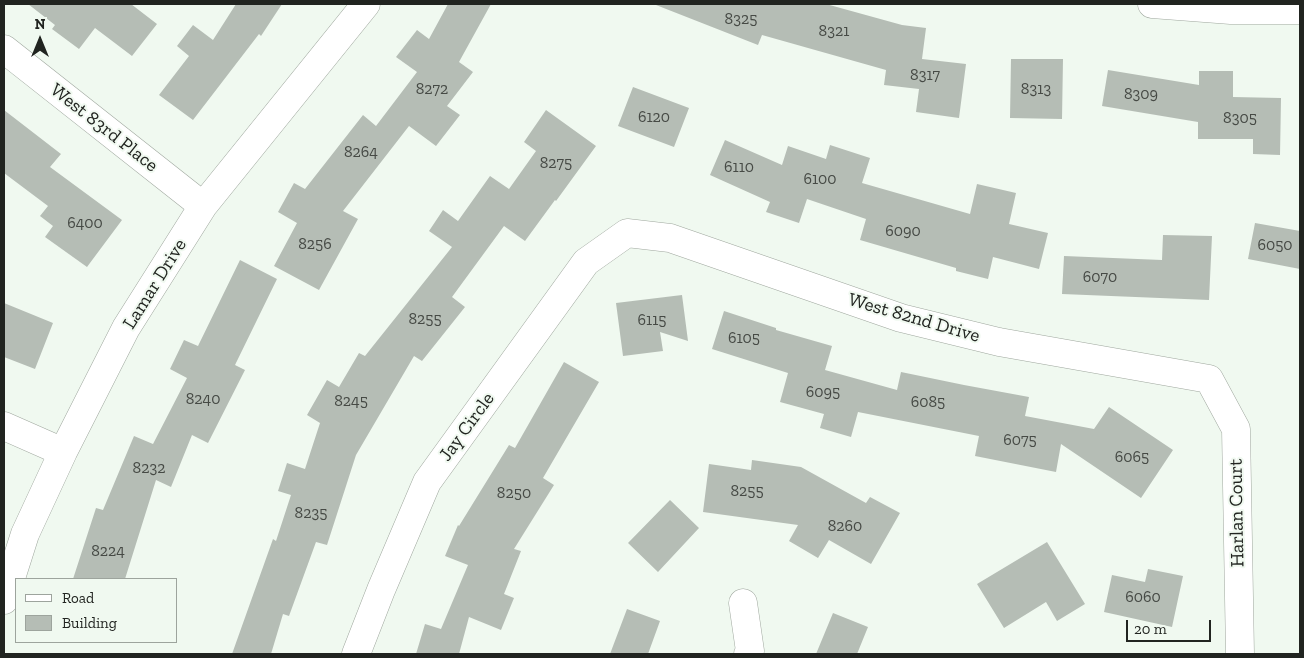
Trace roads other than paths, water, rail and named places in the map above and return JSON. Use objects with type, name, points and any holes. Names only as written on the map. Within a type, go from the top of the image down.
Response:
[{"type":"street","name":"Lamar Drive","points":[[4,600],[25,534],[63,452],[126,328],[204,206],[366,4]]},
{"type":"street","points":[[1152,4],[1300,10]]},
{"type":"street","name":"West 83rd Place","points":[[4,49],[204,206]]},
{"type":"street","name":"West 82nd Drive","points":[[627,233],[670,238],[901,318],[999,342],[1209,379]]},
{"type":"street","name":"Jay Circle","points":[[356,654],[381,590],[428,482],[586,262],[627,233]]},
{"type":"street","name":"Harlan Court","points":[[1209,379],[1236,428],[1240,654]]},
{"type":"street","points":[[4,426],[63,452]]},
{"type":"street","points":[[743,603],[750,651],[748,654]]}]
